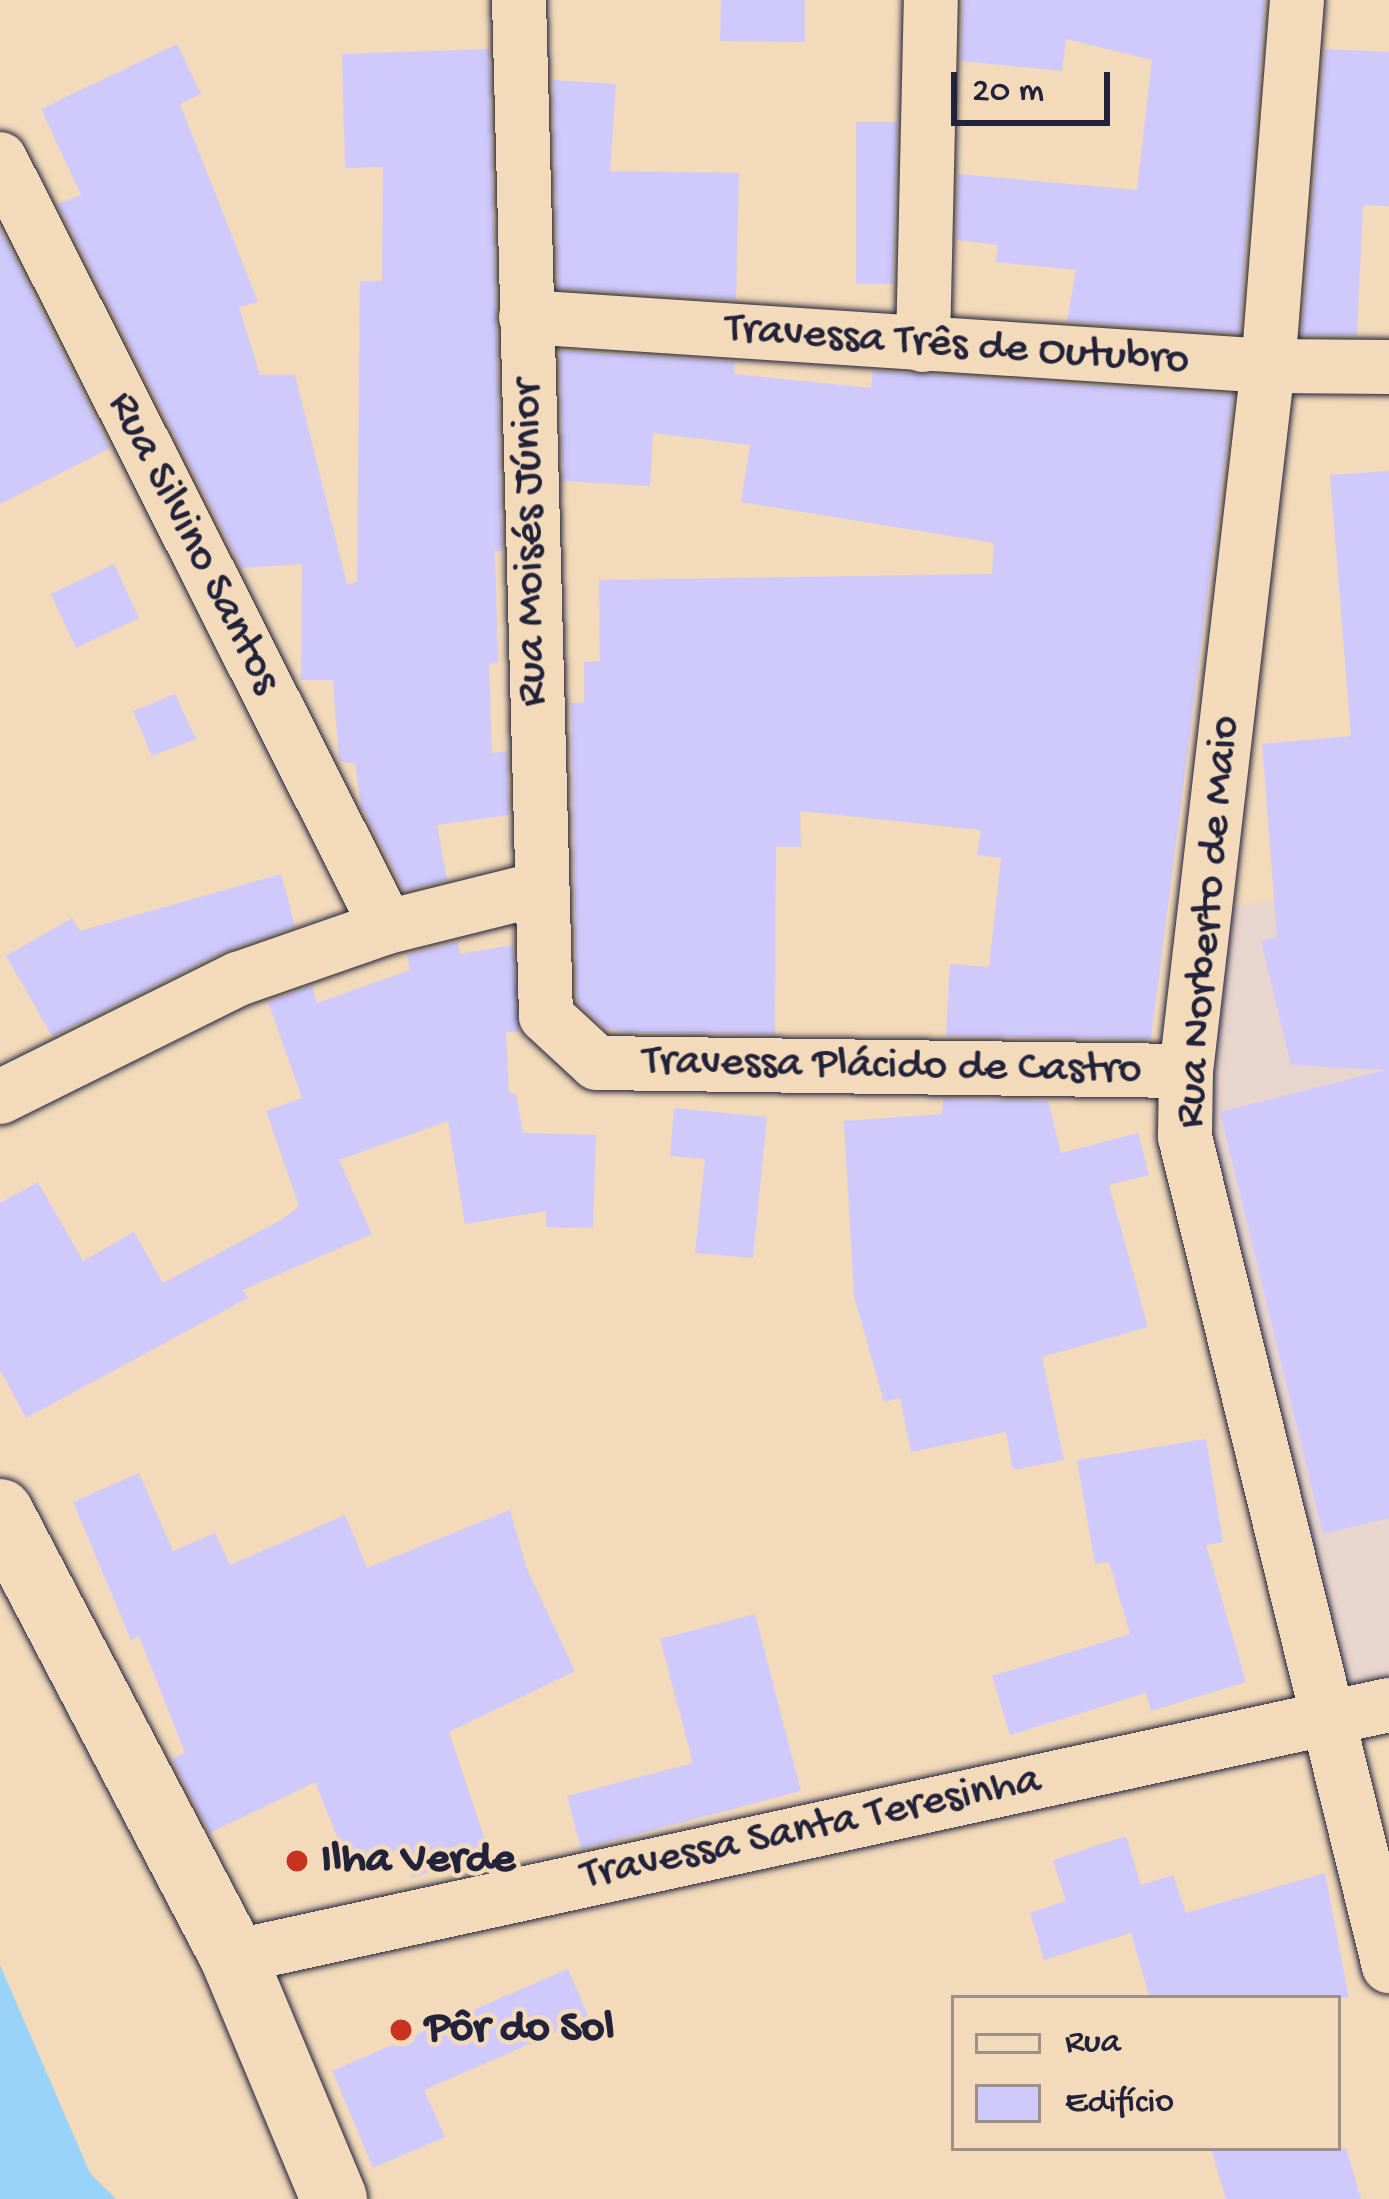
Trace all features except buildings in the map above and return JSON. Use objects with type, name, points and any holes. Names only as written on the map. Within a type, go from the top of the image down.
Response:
[{"type":"street","name":"Rua Moisés Júnior","points":[[519,0],[538,889],[546,1016],[597,1063]]},
{"type":"street","points":[[923,345],[931,0]]},
{"type":"street","name":"Rua Norberto de Maio","points":[[1297,0],[1268,366],[1186,1071],[1185,1137],[1199,1210],[1389,1966]]},
{"type":"street","name":"Rua Silvino Santos","points":[[0,159],[387,927]]},
{"type":"street","name":"Travessa Três de Outubro","points":[[526,316],[1268,366],[1389,367]]},
{"type":"street","points":[[0,1097],[238,979],[387,927],[538,889]]},
{"type":"street","name":"Travessa Plácido de Castro","points":[[597,1063],[1186,1071]]},
{"type":"street","points":[[0,1512],[233,1957],[334,2199]]},
{"type":"street","name":"Travessa Santa Teresinha","points":[[233,1957],[1389,1705]]},
{"type":"shaded area","points":[[1389,879],[1389,1677],[1346,1686],[1200,1093],[1220,909]]},
{"type":"water","points":[[0,1965],[90,2173],[116,2199],[0,2199]]},
{"type":"place","name":"Ilha Verde","points":[[297,1861]]},
{"type":"place","name":"Pôr do Sol","points":[[401,2030]]}]
